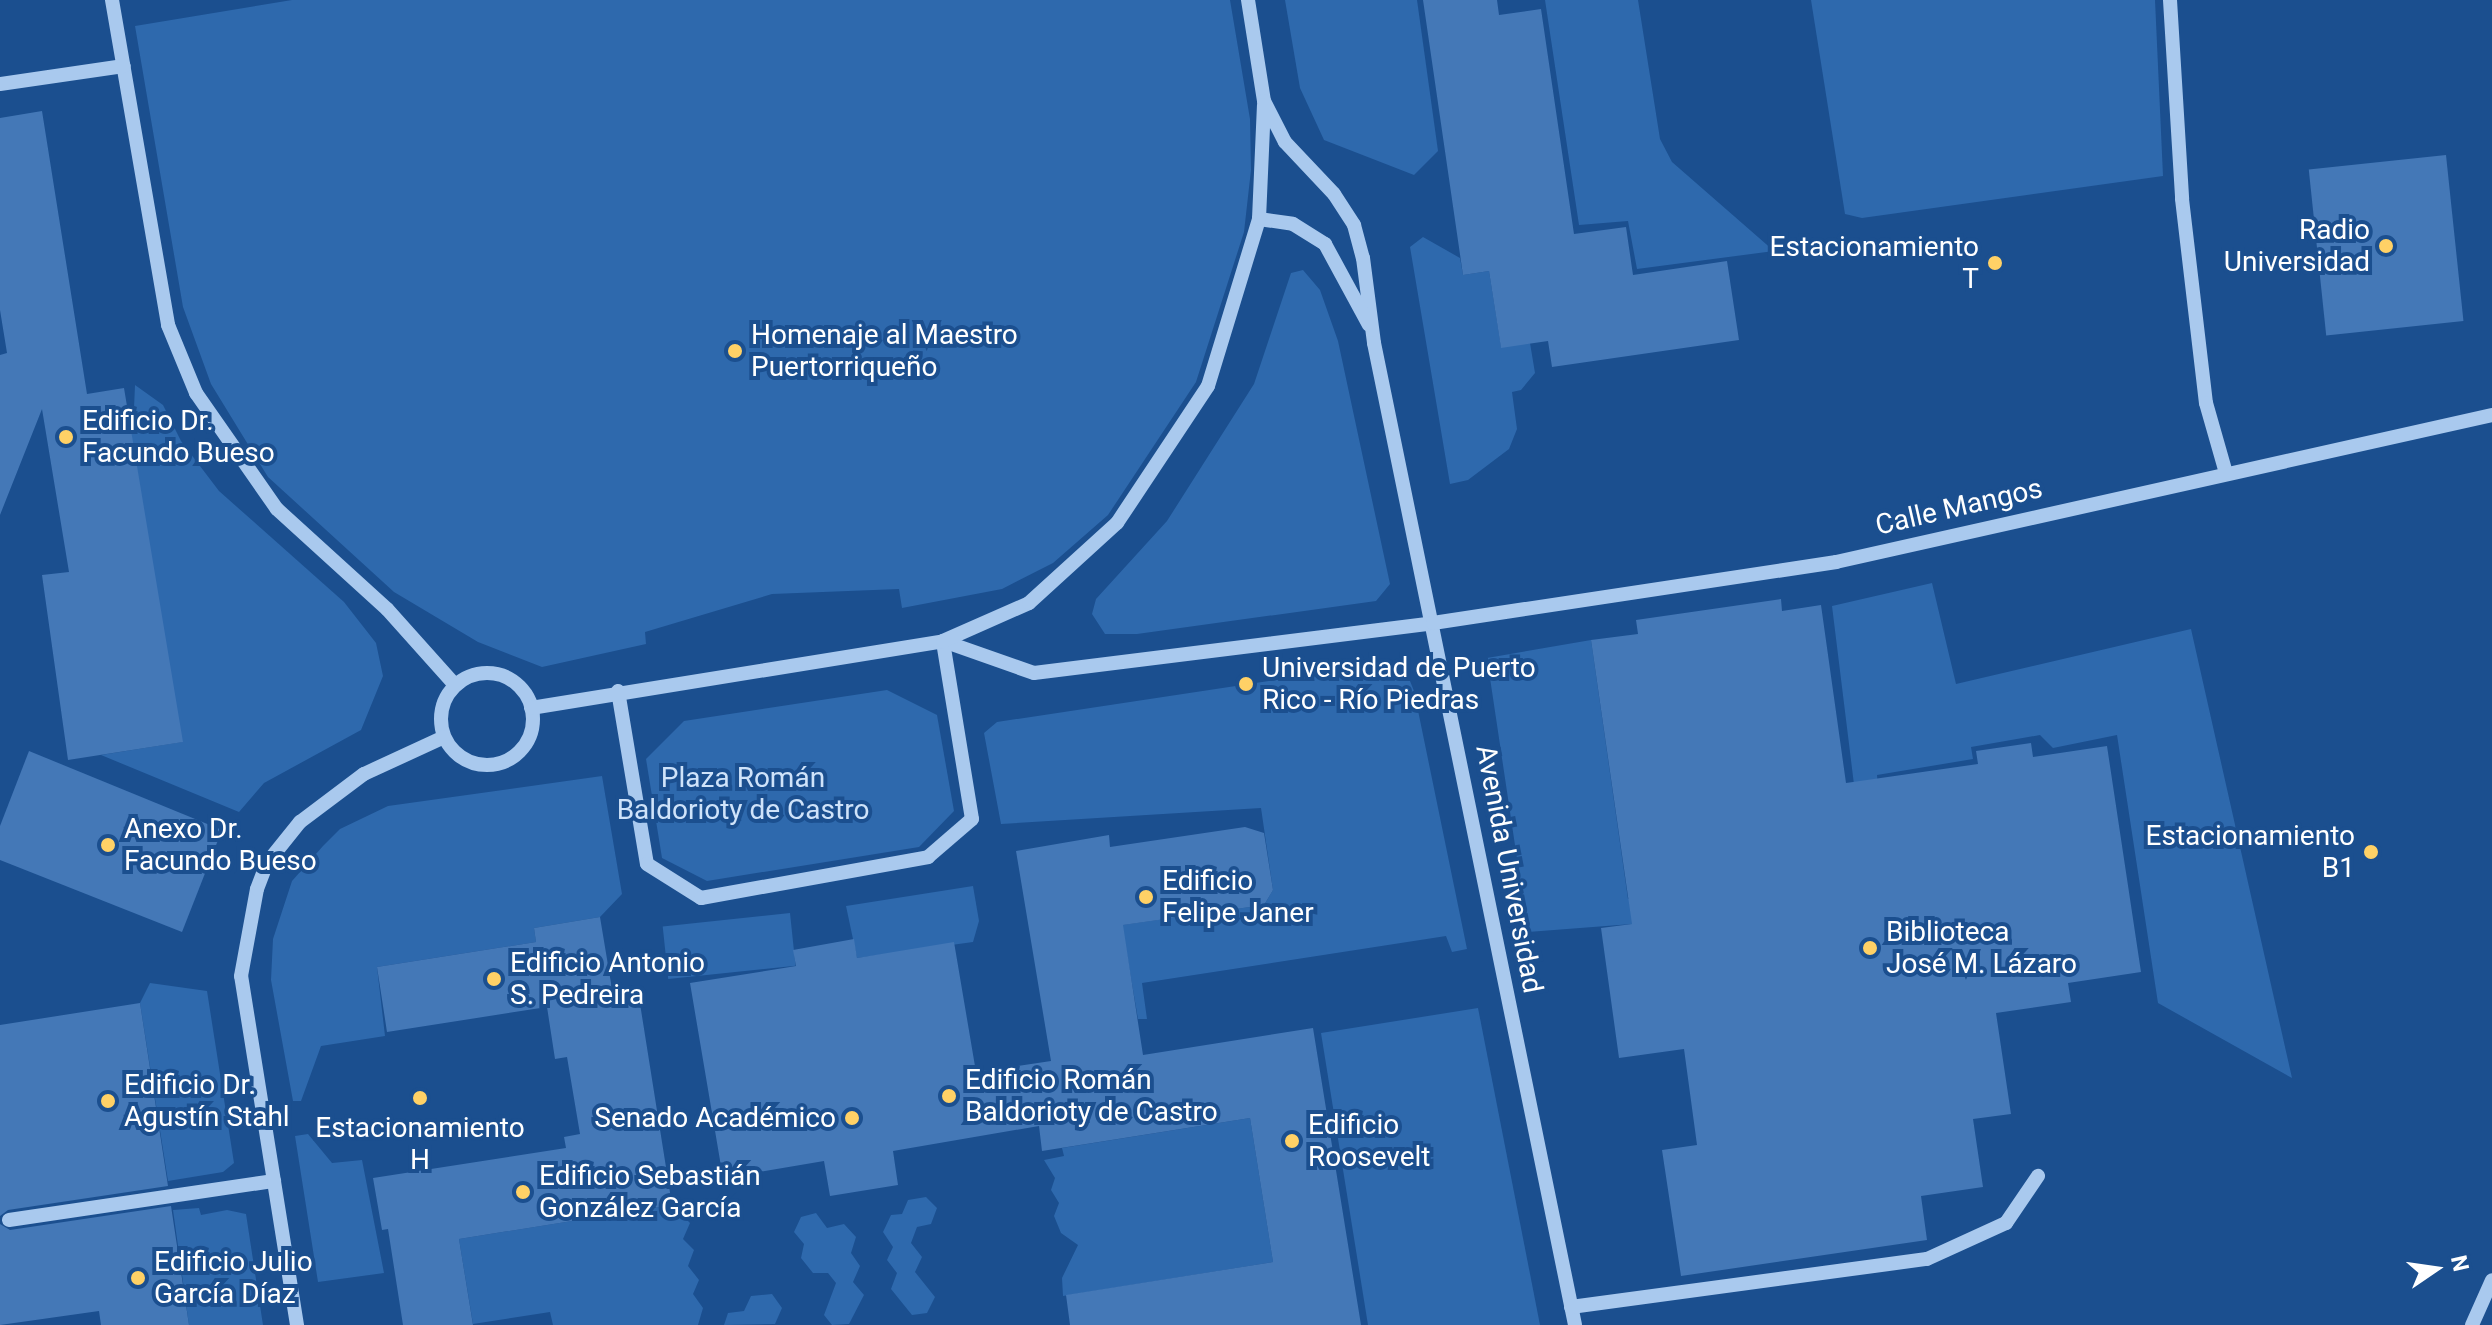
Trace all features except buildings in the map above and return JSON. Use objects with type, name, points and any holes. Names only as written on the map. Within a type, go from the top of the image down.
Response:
[{"type":"street","points":[[112,0],[168,325],[196,393],[277,509],[387,609],[455,685]]},
{"type":"street","name":"Avenida Universidad","points":[[1248,0],[1264,101],[1285,142],[1334,194],[1354,225],[1371,329],[1575,1325]]},
{"type":"street","points":[[2170,0],[2182,199],[2206,403],[2226,473]]},
{"type":"street","points":[[0,84],[124,66]]},
{"type":"street","points":[[531,708],[618,691],[943,641],[1029,603],[1117,523],[1208,386],[1259,219],[1264,101]]},
{"type":"street","name":"Avenida Universidad","points":[[1259,219],[1293,224],[1325,244],[1371,329]]},
{"type":"street","name":"Calle Mangos","points":[[943,641],[1034,673],[1433,623],[1836,562],[2492,415]]},
{"type":"street","points":[[618,691],[647,864],[701,898],[928,857],[972,819],[943,641]]},
{"type":"street","points":[[504,675],[519,685],[531,708],[530,736],[506,762],[470,762],[444,737],[444,702],[455,685],[468,676],[504,675]]},
{"type":"street","points":[[297,1325],[241,976],[262,876],[300,822],[364,774],[444,737]]},
{"type":"street","points":[[1571,1307],[1927,1259],[2006,1223],[2038,1176]]},
{"type":"street","points":[[9,1220],[274,1181]]},
{"type":"street","points":[[2472,1325],[2492,1280]]},
{"type":"green space","points":[[292,0],[1230,0],[1250,119],[1251,170],[1244,232],[1196,382],[1108,515],[1053,563],[1002,589],[902,608],[899,589],[772,594],[645,632],[646,644],[542,667],[478,642],[394,592],[268,477],[211,384],[183,307],[135,26]]},
{"type":"green space","points":[[1285,0],[1417,0],[1438,151],[1414,175],[1324,140],[1300,88]]},
{"type":"green space","points":[[1545,0],[1638,0],[1660,139],[1672,162],[1774,251],[1637,269],[1628,221],[1579,225]]},
{"type":"green space","points":[[1811,0],[2155,0],[2163,176],[1862,218],[1845,214]]},
{"type":"green space","points":[[1423,237],[1460,258],[1463,275],[1489,271],[1501,347],[1530,343],[1535,373],[1521,390],[1512,392],[1517,429],[1509,449],[1468,480],[1450,484],[1410,247]]},
{"type":"green space","points":[[1303,270],[1320,290],[1338,341],[1390,584],[1376,601],[1137,634],[1105,634],[1092,614],[1096,599],[1167,521],[1254,384],[1291,273]]},
{"type":"green space","points":[[135,385],[163,405],[181,441],[219,491],[344,602],[376,643],[383,676],[361,730],[264,783],[239,812],[101,755],[182,742],[127,410],[134,408]]},
{"type":"green space","points":[[1932,583],[1956,684],[2191,629],[2292,1078],[2158,1003],[2117,735],[2053,748],[2040,735],[1971,747],[1973,759],[1877,775],[1880,814],[1858,817],[1832,606]]},
{"type":"green space","points":[[1591,640],[1628,899],[1635,899],[1632,924],[1528,932],[1487,658]]},
{"type":"green space","points":[[1402,661],[1414,691],[1467,949],[1452,952],[1446,936],[1142,983],[1147,1019],[1138,1019],[1122,925],[1264,905],[1273,890],[1261,808],[1001,824],[984,733],[997,722]]},
{"type":"green space","name":"Plaza Román Baldorioty de Castro","points":[[887,690],[937,715],[954,811],[919,847],[707,881],[662,858],[646,759],[684,721]]},
{"type":"green space","points":[[602,776],[622,894],[600,917],[534,928],[536,942],[377,967],[385,1036],[321,1046],[301,1101],[293,1101],[271,980],[273,939],[292,881],[323,846],[340,829],[388,806]]},
{"type":"green space","points":[[973,886],[979,921],[973,942],[857,958],[846,906]]},
{"type":"green space","points":[[790,913],[796,966],[668,979],[663,926]]},
{"type":"green space","points":[[150,983],[207,991],[234,1163],[223,1172],[168,1181],[140,1003]]},
{"type":"green space","points":[[1478,1008],[1540,1325],[1368,1325],[1321,1033]]},
{"type":"green space","points":[[1250,1118],[1273,1262],[1063,1296],[1062,1278],[1078,1245],[1061,1233],[1054,1216],[1059,1203],[1051,1190],[1055,1178],[1044,1160],[1064,1156],[1062,1148]]},
{"type":"green space","points":[[308,1134],[332,1163],[362,1160],[384,1273],[318,1282],[295,1136]]},
{"type":"green space","points":[[926,1197],[937,1208],[931,1224],[917,1227],[911,1243],[922,1257],[915,1272],[935,1297],[927,1313],[912,1315],[891,1289],[897,1273],[887,1260],[893,1247],[883,1232],[891,1215],[902,1214],[908,1200]]},
{"type":"green space","points":[[672,1205],[690,1223],[683,1239],[694,1250],[688,1266],[699,1280],[693,1294],[703,1308],[698,1325],[553,1325],[550,1312],[473,1324],[459,1239]]},
{"type":"green space","points":[[199,1208],[201,1215],[227,1210],[246,1214],[263,1325],[189,1325],[173,1210]]},
{"type":"green space","points":[[816,1213],[827,1228],[844,1224],[856,1237],[851,1253],[860,1266],[853,1282],[864,1295],[849,1324],[832,1325],[824,1315],[836,1283],[828,1273],[813,1273],[801,1258],[804,1244],[794,1232],[801,1217]]},
{"type":"green space","points":[[772,1294],[782,1308],[775,1324],[724,1325],[728,1313],[744,1311],[751,1296]]},
{"type":"place","name":"Radio Universidad","points":[[2386,246]]},
{"type":"place","name":"Estacionamiento T","points":[[1995,263]]},
{"type":"place","name":"Homenaje al Maestro Puertorriqueño","points":[[735,351]]},
{"type":"place","name":"Edificio Dr. Facundo Bueso","points":[[66,437]]},
{"type":"place","name":"Universidad de Puerto Rico - Río Piedras","points":[[1246,684]]},
{"type":"place","name":"Anexo Dr. Facundo Bueso","points":[[108,845]]},
{"type":"place","name":"Estacionamiento B1","points":[[2371,852]]},
{"type":"place","name":"Edificio Felipe Janer","points":[[1146,897]]},
{"type":"place","name":"Biblioteca José M. Lázaro","points":[[1870,948]]},
{"type":"place","name":"Edificio Antonio S. Pedreira","points":[[494,979]]},
{"type":"place","name":"Edificio Román Baldorioty de Castro","points":[[949,1096]]},
{"type":"place","name":"Estacionamiento H","points":[[420,1098]]},
{"type":"place","name":"Edificio Dr. Agustín Stahl","points":[[108,1101]]},
{"type":"place","name":"Senado Académico","points":[[852,1118]]},
{"type":"place","name":"Edificio Roosevelt","points":[[1292,1141]]},
{"type":"place","name":"Edificio Sebastián González García","points":[[523,1192]]},
{"type":"place","name":"Edificio Julio García Díaz","points":[[138,1278]]}]
